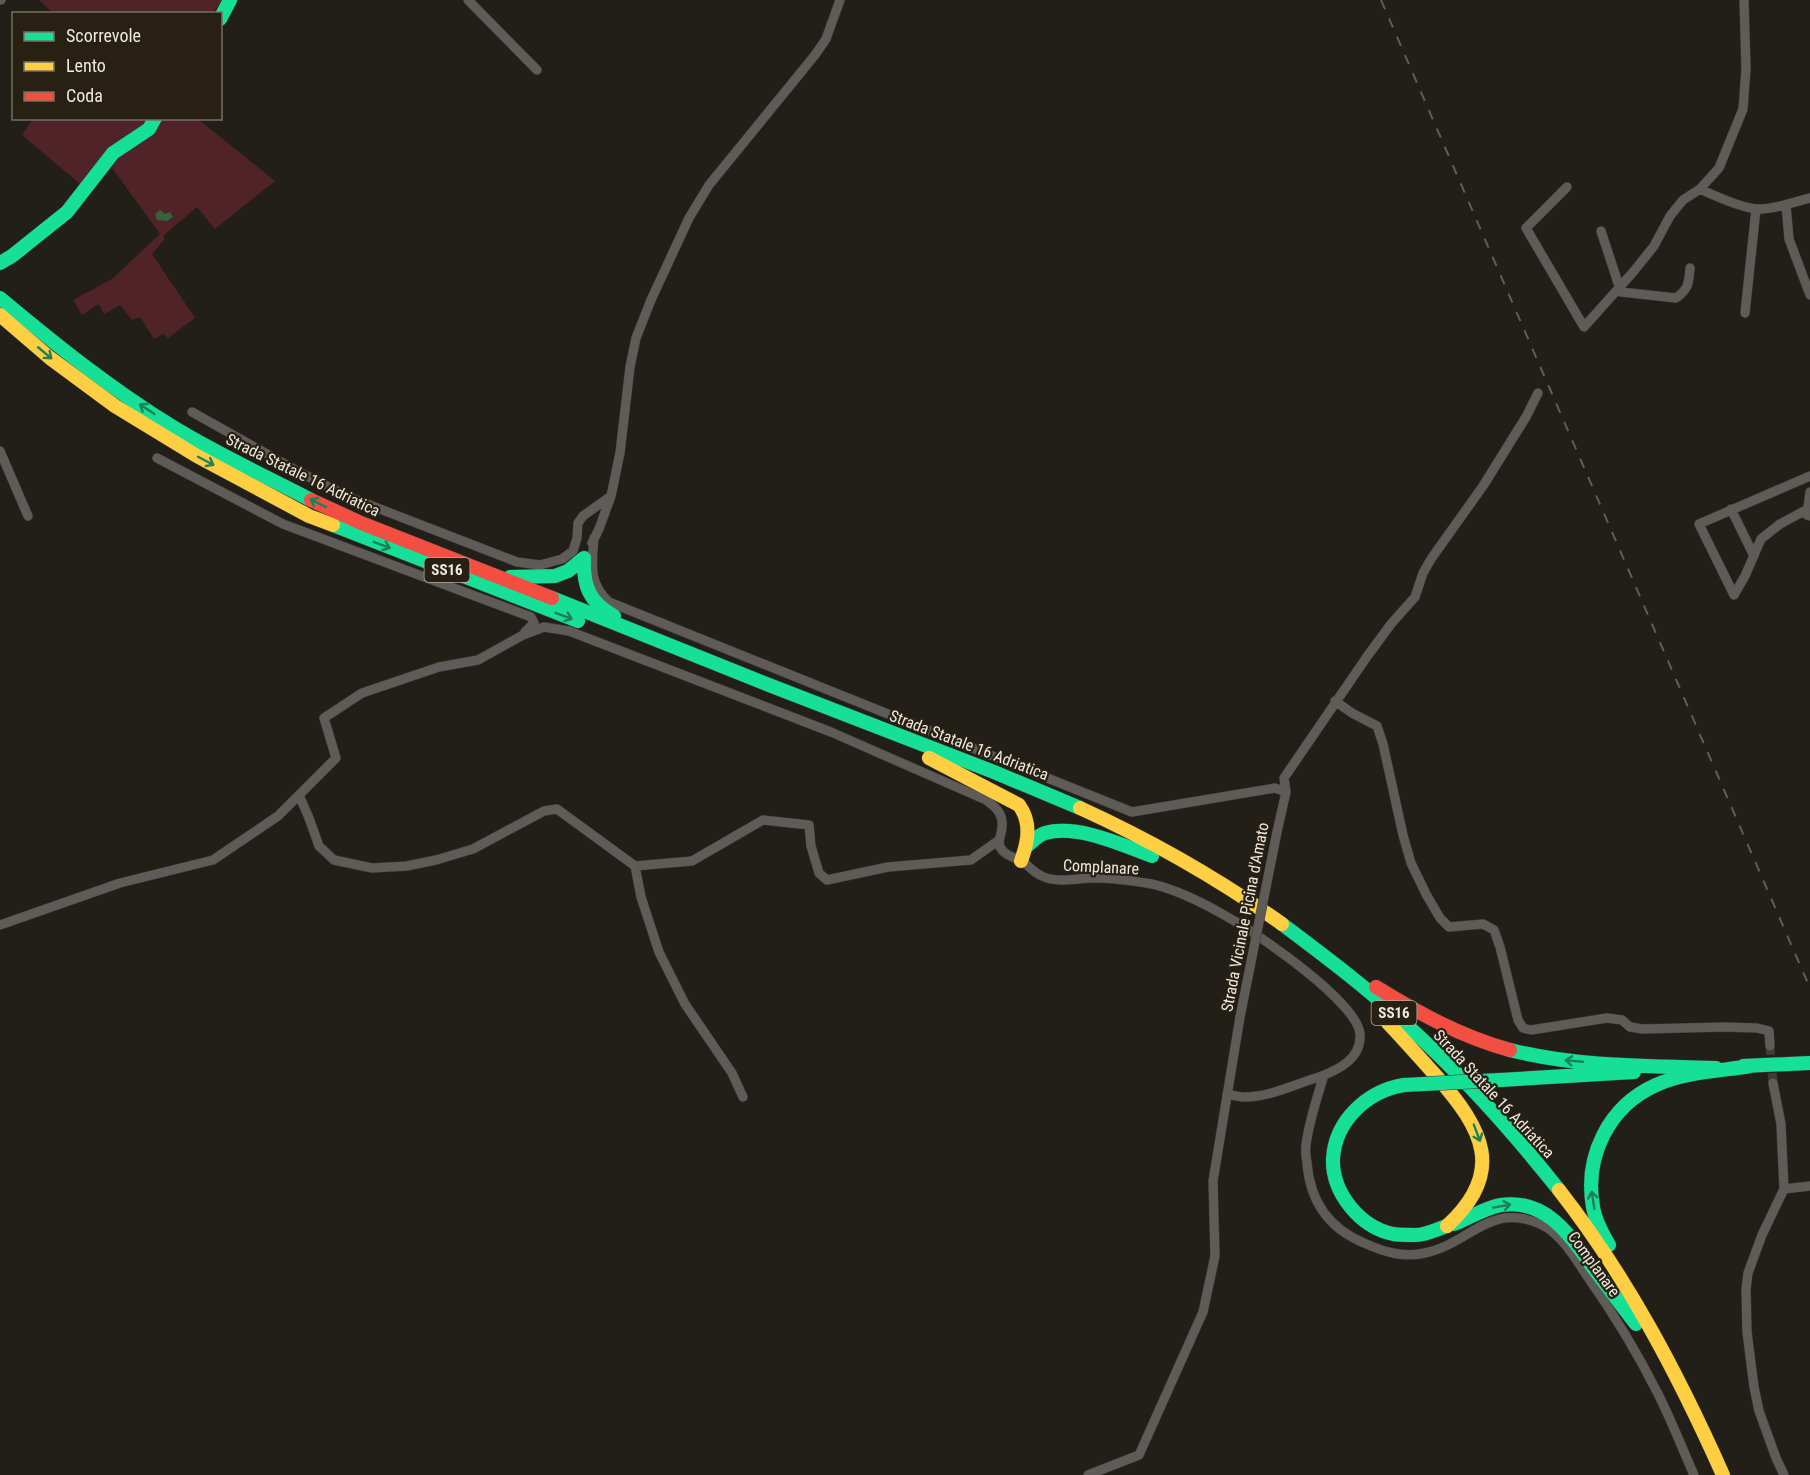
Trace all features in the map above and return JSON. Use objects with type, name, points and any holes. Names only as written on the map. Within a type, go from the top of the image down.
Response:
[{"type":"main road","points":[[222,15],[230,0]]},
{"type":"main road","points":[[0,263],[67,212],[113,153],[149,129],[154,120]]},
{"type":"main road","name":"Strada Statale 16 Adriatica","points":[[0,298],[62,350],[112,387],[199,442],[335,512],[1082,808],[1195,868],[1246,900],[1353,978],[1406,1025],[1513,1134],[1590,1232],[1622,1281],[1662,1347],[1724,1475]]},
{"type":"main road","name":"Strada Statale 16 Adriatica","points":[[0,315],[50,358],[115,406],[197,456],[309,516],[1056,808],[1152,856],[1213,891],[1265,926],[1338,979],[1388,1023],[1466,1099],[1518,1155],[1579,1235],[1636,1324],[1673,1393],[1712,1475]]},
{"type":"main road","name":"SS16","points":[[493,575],[516,578],[555,576],[568,571],[584,558]]},
{"type":"main road","name":"SS16","points":[[584,558],[583,569],[589,596],[606,612],[622,620],[638,633]]},
{"type":"main road","points":[[929,758],[1019,805],[1025,811],[1027,818],[1026,847],[1021,861]]},
{"type":"main road","points":[[1026,847],[1037,837],[1046,833],[1090,834],[1152,856]]},
{"type":"main road","name":"SS16","points":[[1291,931],[1409,1007],[1446,1026],[1491,1044],[1556,1059],[1716,1068]]},
{"type":"main road","name":"SS16","points":[[1388,1023],[1460,1104],[1471,1119],[1479,1138],[1483,1160],[1478,1186],[1467,1206],[1447,1227]]},
{"type":"main road","points":[[1447,1227],[1412,1237],[1379,1231],[1353,1212],[1341,1194],[1334,1168],[1334,1153],[1339,1135],[1356,1108],[1372,1096],[1389,1088],[1404,1085],[1806,1063]]},
{"type":"main road","name":"SS16","points":[[1662,1347],[1596,1218],[1591,1185],[1596,1150],[1604,1130],[1614,1117],[1630,1100],[1645,1091],[1673,1080],[1751,1066]]},
{"type":"main road","name":"SS16","points":[[1447,1227],[1504,1204],[1524,1205],[1542,1211],[1566,1232],[1636,1324]]},
{"type":"street","points":[[468,0],[537,70]]},
{"type":"street","points":[[584,558],[611,496],[620,453],[630,368],[636,338],[651,300],[699,201],[728,161],[815,56],[826,39],[840,0]]},
{"type":"street","points":[[1567,187],[1526,228],[1584,327],[1654,246],[1670,216],[1683,200],[1700,189],[1719,168],[1743,109],[1746,69],[1744,0]]},
{"type":"street","points":[[1700,189],[1756,209],[1786,206],[1810,198]]},
{"type":"street","points":[[1786,206],[1790,239],[1810,295]]},
{"type":"street","points":[[1745,313],[1756,209]]},
{"type":"street","points":[[1601,231],[1621,292],[1676,298],[1684,293],[1689,285],[1690,268]]},
{"type":"street","name":"Strada Vicinale Picina d'Amato","points":[[1088,1475],[1139,1455],[1203,1312],[1215,1256],[1213,1181],[1240,1017],[1286,792],[1284,778],[1335,701],[1391,624],[1415,597],[1423,573],[1431,559],[1483,486],[1526,417],[1538,393]]},
{"type":"street","points":[[192,412],[298,472],[349,497],[517,562],[540,565],[562,559],[573,551],[578,523],[583,516],[611,496]]},
{"type":"street","points":[[0,451],[28,516]]},
{"type":"street","points":[[157,458],[283,524],[531,617],[534,623],[523,635]]},
{"type":"street","points":[[1810,476],[1699,524],[1734,595],[1761,539],[1780,524],[1809,512],[1810,492]]},
{"type":"street","points":[[1731,510],[1754,555]]},
{"type":"street","points":[[594,538],[593,577],[598,591],[609,602],[1132,812],[1275,788],[1286,792]]},
{"type":"street","points":[[0,925],[120,883],[213,860],[278,816],[336,758],[324,718],[362,693],[439,667],[478,660],[523,635],[544,627],[569,631],[831,732],[986,800],[1003,818],[1000,846],[1011,858],[1021,861]]},
{"type":"street","points":[[1335,701],[1377,726],[1403,835],[1418,879],[1440,918],[1449,927],[1483,924],[1494,930],[1518,1020],[1523,1028],[1531,1030],[1607,1018],[1622,1020],[1630,1027],[1643,1029],[1724,1026],[1757,1028],[1768,1031],[1770,1046]]},
{"type":"street","points":[[298,795],[319,846],[334,860],[372,868],[407,866],[473,849],[544,811],[557,809],[635,866],[692,861],[763,820],[809,825],[811,846],[819,873],[827,880],[888,867],[971,860],[999,840]]},
{"type":"street","name":"Complanare","points":[[1021,861],[1041,877],[1058,880],[1095,878],[1153,885],[1232,919],[1332,992],[1355,1020],[1361,1033],[1359,1044],[1346,1065],[1324,1075],[1266,1094],[1244,1097],[1227,1094]]},
{"type":"street","points":[[635,866],[641,897],[659,952],[685,1004],[732,1072],[743,1097]]},
{"type":"street","name":"Complanare","points":[[1324,1075],[1312,1111],[1305,1147],[1308,1180],[1318,1205],[1327,1218],[1356,1240],[1381,1251],[1404,1256],[1437,1250],[1450,1245],[1470,1231],[1493,1220],[1521,1218],[1544,1226],[1567,1246],[1624,1334],[1657,1393],[1694,1475]]},
{"type":"street","points":[[1773,1083],[1781,1124],[1784,1189],[1754,1254],[1748,1273],[1747,1332],[1759,1411],[1784,1475]]},
{"type":"street","points":[[1784,1189],[1810,1186]]},
{"type":"shaded area","points":[[39,0],[222,0],[214,12],[52,12]]},
{"type":"shaded area","points":[[32,120],[199,120],[275,181],[215,229],[197,207],[163,236],[165,239],[152,254],[195,318],[168,338],[163,334],[154,339],[140,317],[132,320],[120,305],[104,314],[99,304],[82,315],[73,300],[112,279],[160,234],[107,161],[86,189],[22,135]]},
{"type":"shaded area","points":[[160,210],[165,214],[170,212],[173,217],[167,221],[157,220],[155,214]]},
{"type":"tunnel","points":[[1770,1046],[1773,1083]]},
{"type":"railway","points":[[1381,0],[1810,988]]},
{"type":"traffic: fast","points":[[222,15],[230,0]]},
{"type":"traffic: fast","points":[[0,263],[67,212],[113,153],[149,129],[154,120]]},
{"type":"traffic: fast","points":[[0,298],[84,366],[173,427],[311,500]]},
{"type":"traffic: fast","points":[[333,525],[578,621]]},
{"type":"traffic: fast","points":[[584,558],[586,585],[589,592],[605,611],[614,616]]},
{"type":"traffic: fast","points":[[510,577],[555,576],[568,571],[584,558]]},
{"type":"traffic: fast","points":[[552,598],[1080,808]]},
{"type":"traffic: fast","points":[[1026,847],[1045,833],[1071,831],[1100,837],[1152,856]]},
{"type":"traffic: fast","points":[[1282,924],[1364,987],[1450,1066],[1488,1106],[1559,1190]]},
{"type":"traffic: fast","points":[[1510,1050],[1586,1063],[1716,1068]]},
{"type":"traffic: fast","points":[[1743,1066],[1810,1063]]},
{"type":"traffic: fast","points":[[1609,1245],[1595,1217],[1591,1188],[1592,1169],[1597,1152],[1613,1119],[1639,1094],[1656,1085],[1691,1075],[1751,1066]]},
{"type":"traffic: fast","points":[[1500,1080],[1634,1072]]},
{"type":"traffic: fast","points":[[1404,1085],[1500,1080]]},
{"type":"traffic: fast","points":[[1404,1085],[1390,1088],[1366,1101],[1347,1120],[1335,1145],[1333,1159],[1337,1184],[1350,1207],[1359,1216],[1381,1230],[1393,1234],[1416,1235],[1447,1226]]},
{"type":"traffic: fast","points":[[1454,1224],[1501,1205],[1517,1204],[1545,1214],[1567,1233],[1636,1324]]},
{"type":"traffic: slow","points":[[0,315],[50,358],[115,406],[197,456],[309,516],[333,525]]},
{"type":"traffic: slow","points":[[929,758],[1019,805],[1026,819],[1028,833],[1021,861]]},
{"type":"traffic: slow","points":[[1080,808],[1184,861],[1234,891],[1282,924]]},
{"type":"traffic: slow","points":[[1388,1023],[1453,1096],[1476,1133],[1481,1151],[1482,1169],[1477,1187],[1465,1206],[1447,1226]]},
{"type":"traffic: slow","points":[[1559,1190],[1607,1257],[1650,1327],[1723,1475]]},
{"type":"traffic: jam","points":[[311,500],[361,523],[552,598]]},
{"type":"traffic: jam","points":[[1376,987],[1441,1023],[1492,1045],[1510,1050]]}]
